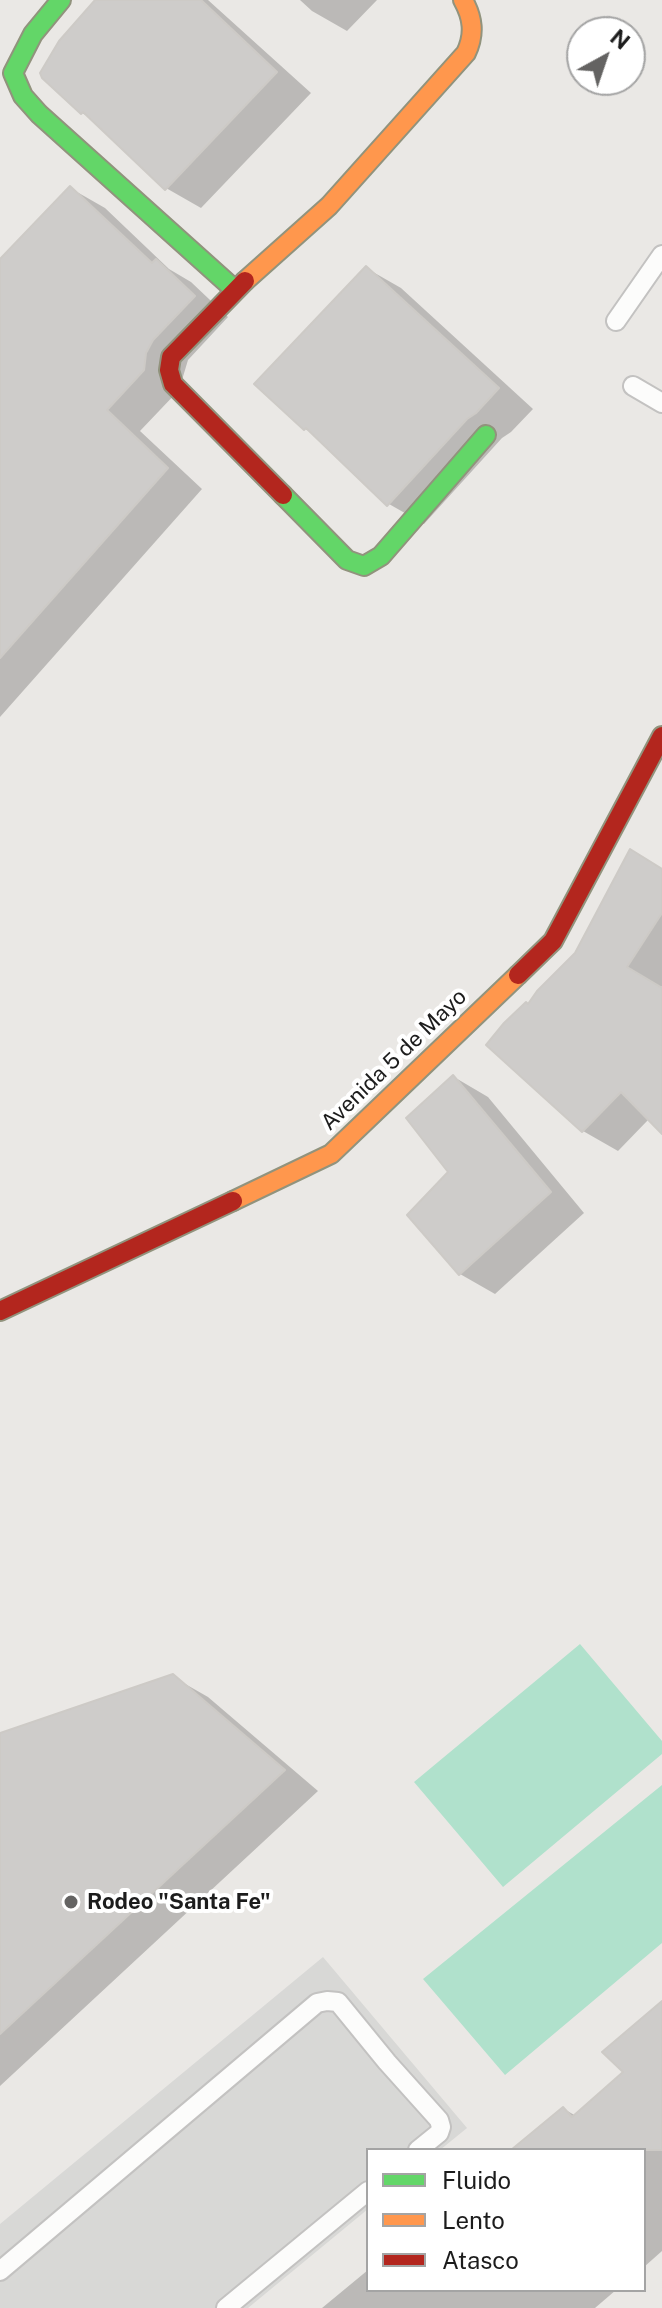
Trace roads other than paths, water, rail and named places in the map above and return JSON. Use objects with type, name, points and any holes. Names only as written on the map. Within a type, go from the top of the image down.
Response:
[{"type":"street","points":[[61,0],[20,52],[13,73],[23,96],[39,114],[235,290]]},
{"type":"street","points":[[463,0],[474,31],[466,53],[329,206],[235,290],[171,357],[169,370],[173,384],[347,560],[364,566],[381,556],[486,435]]},
{"type":"street","name":"Avenida 5 de Mayo","points":[[0,1311],[331,1154],[553,941],[662,736]]},
{"type":"lane","points":[[616,321],[662,255]]},
{"type":"lane","points":[[633,386],[662,403]]},
{"type":"lane","points":[[0,2271],[317,2003],[338,2002],[439,2120],[439,2133],[420,2148]]},
{"type":"lane","points":[[226,2308],[366,2193]]},
{"type":"place","name":"Rodeo \"Santa Fe\"","points":[[71,1902]]}]
